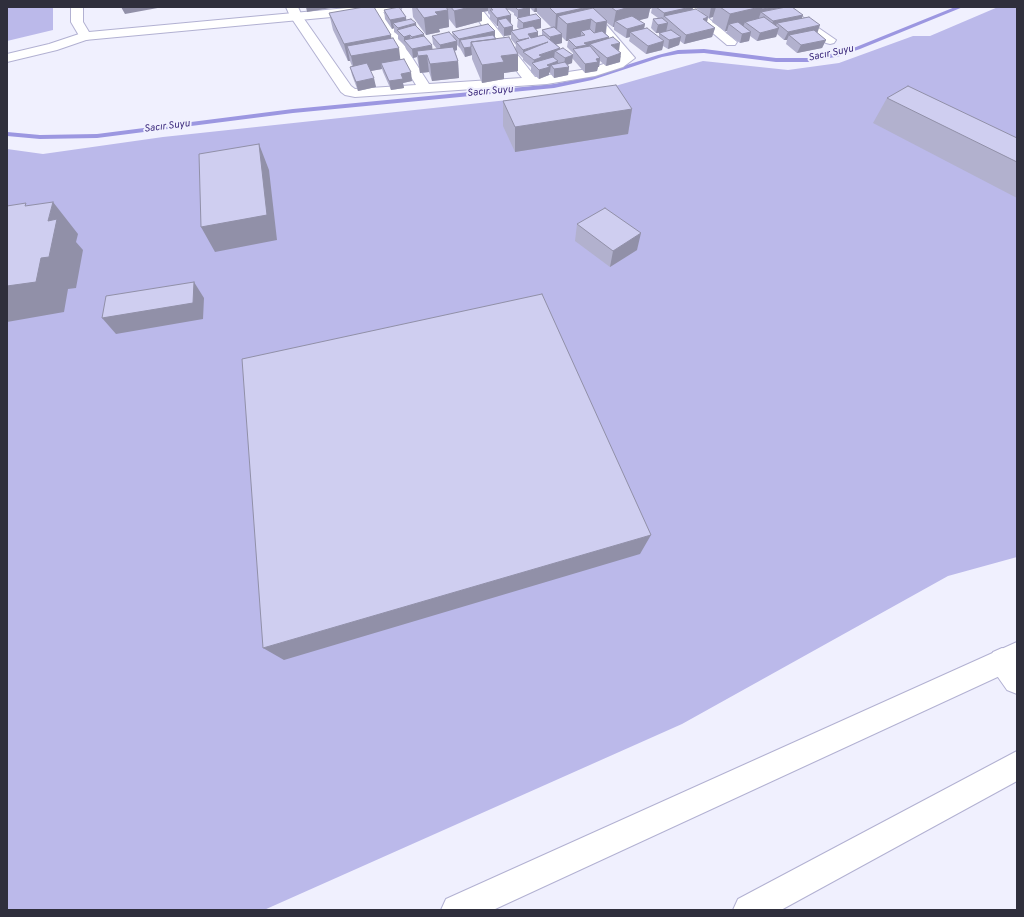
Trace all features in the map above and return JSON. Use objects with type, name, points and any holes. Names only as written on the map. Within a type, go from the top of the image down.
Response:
[{"type":"street","points":[[77,7],[77,22],[85,36]]},
{"type":"street","points":[[7,58],[53,47],[85,36],[294,12],[396,7]]},
{"type":"street","points":[[474,7],[530,81]]},
{"type":"street","points":[[294,12],[346,88],[350,92],[355,93],[547,80],[590,74],[618,64],[629,58],[585,7]]},
{"type":"street","points":[[688,7],[731,42]]},
{"type":"street","points":[[780,7],[830,40]]},
{"type":"street","points":[[375,8],[425,88]]},
{"type":"street","points":[[457,910],[1012,665]]},
{"type":"street","points":[[749,910],[1017,765]]},
{"type":"shaded area","points":[[7,7],[53,7],[53,30],[7,41]]},
{"type":"shaded area","points":[[998,7],[1017,7],[1017,557],[948,576],[682,724],[264,910],[7,910],[7,149],[43,154],[163,137],[601,90],[703,61],[788,70],[839,63],[913,36],[930,36]]},
{"type":"building","points":[[364,7],[374,7],[391,35],[344,44],[329,13]]},
{"type":"building","points":[[399,7],[406,17],[390,20],[384,10]]},
{"type":"building","points":[[416,7],[446,7],[448,10],[435,12],[438,15],[424,18]]},
{"type":"building","points":[[451,7],[470,7],[454,11]]},
{"type":"building","points":[[490,7],[505,7],[511,15],[497,18],[490,10],[493,10]]},
{"type":"building","points":[[515,7],[530,7],[518,10]]},
{"type":"building","points":[[549,7],[588,7],[556,14]]},
{"type":"building","points":[[611,7],[629,7],[616,11]]},
{"type":"building","points":[[656,7],[691,7],[664,13]]},
{"type":"building","points":[[720,7],[760,7],[730,14]]},
{"type":"building","points":[[762,7],[775,7],[762,9]]},
{"type":"building","points":[[792,7],[803,15],[773,21],[761,12]]},
{"type":"building","points":[[593,8],[607,21],[596,23],[591,19],[567,24],[558,16]]},
{"type":"building","points":[[696,9],[708,17],[703,19],[715,28],[686,35],[664,16]]},
{"type":"building","points":[[536,14],[541,19],[523,23],[517,18]]},
{"type":"building","points":[[632,16],[645,24],[627,29],[615,21]]},
{"type":"building","points":[[764,17],[779,28],[760,33],[745,22]]},
{"type":"building","points":[[809,17],[820,25],[788,32],[777,23]]},
{"type":"building","points":[[506,18],[513,26],[504,28],[498,20]]},
{"type":"building","points":[[662,18],[668,23],[658,25],[653,19]]},
{"type":"building","points":[[411,19],[416,23],[398,28],[393,23]]},
{"type":"building","points":[[738,22],[751,32],[742,34],[729,24]]},
{"type":"building","points":[[488,24],[495,31],[459,39],[452,32]]},
{"type":"building","points":[[415,25],[424,34],[404,37],[397,30]]},
{"type":"building","points":[[533,26],[538,32],[528,34],[531,38],[544,35],[560,48],[539,55],[542,57],[534,60],[523,52],[548,42],[523,50],[516,42],[529,38],[519,40],[511,31]]},
{"type":"building","points":[[554,27],[562,34],[550,37],[542,30]]},
{"type":"building","points":[[647,28],[664,41],[648,46],[630,32]]},
{"type":"building","points":[[590,29],[594,33],[602,31],[609,37],[584,43],[587,45],[576,47],[568,39],[585,35],[581,31]]},
{"type":"building","points":[[671,30],[681,37],[669,40],[659,33]]},
{"type":"building","points":[[814,30],[826,40],[801,45],[789,35]]},
{"type":"building","points":[[449,32],[457,41],[440,45],[432,36]]},
{"type":"building","points":[[493,35],[496,39],[471,42],[471,47],[464,48],[460,40]]},
{"type":"building","points":[[424,36],[432,45],[412,49],[404,40]]},
{"type":"building","points":[[509,37],[518,54],[501,56],[504,62],[482,65],[471,42]]},
{"type":"building","points":[[613,37],[620,43],[611,45],[621,53],[607,58],[590,44]]},
{"type":"building","points":[[393,38],[399,48],[351,56],[347,46]]},
{"type":"building","points":[[590,46],[600,58],[596,59],[598,62],[585,64],[573,49]]},
{"type":"building","points":[[453,47],[458,61],[430,64],[427,55],[418,56],[417,51]]},
{"type":"building","points":[[563,48],[573,55],[565,58],[555,51]]},
{"type":"building","points":[[553,57],[558,61],[547,65],[550,67],[539,70],[532,63]]},
{"type":"building","points":[[404,59],[411,72],[401,74],[403,79],[389,81],[381,63]]},
{"type":"building","points":[[565,62],[569,67],[554,69],[551,65]]},
{"type":"building","points":[[367,63],[374,78],[356,82],[350,67]]},
{"type":"building","points":[[616,85],[632,109],[515,127],[503,101]]},
{"type":"building","points":[[908,86],[1017,138],[1017,162],[887,98]]},
{"type":"building","points":[[259,144],[267,215],[201,227],[199,154]]},
{"type":"building","points":[[53,202],[48,221],[57,219],[49,257],[41,258],[36,282],[7,286],[7,206],[26,203],[25,206]]},
{"type":"building","points":[[605,208],[641,233],[613,251],[577,224]]},
{"type":"building","points":[[194,282],[193,303],[102,318],[106,296]]},
{"type":"building","points":[[542,294],[651,535],[263,648],[242,359]]},
{"type":"waterway","name":"Sacır Suyu","points":[[7,134],[40,137],[97,136],[293,111],[554,86],[590,79],[660,56],[678,52],[704,51],[776,60],[809,60],[840,54],[858,48],[960,7]]}]
